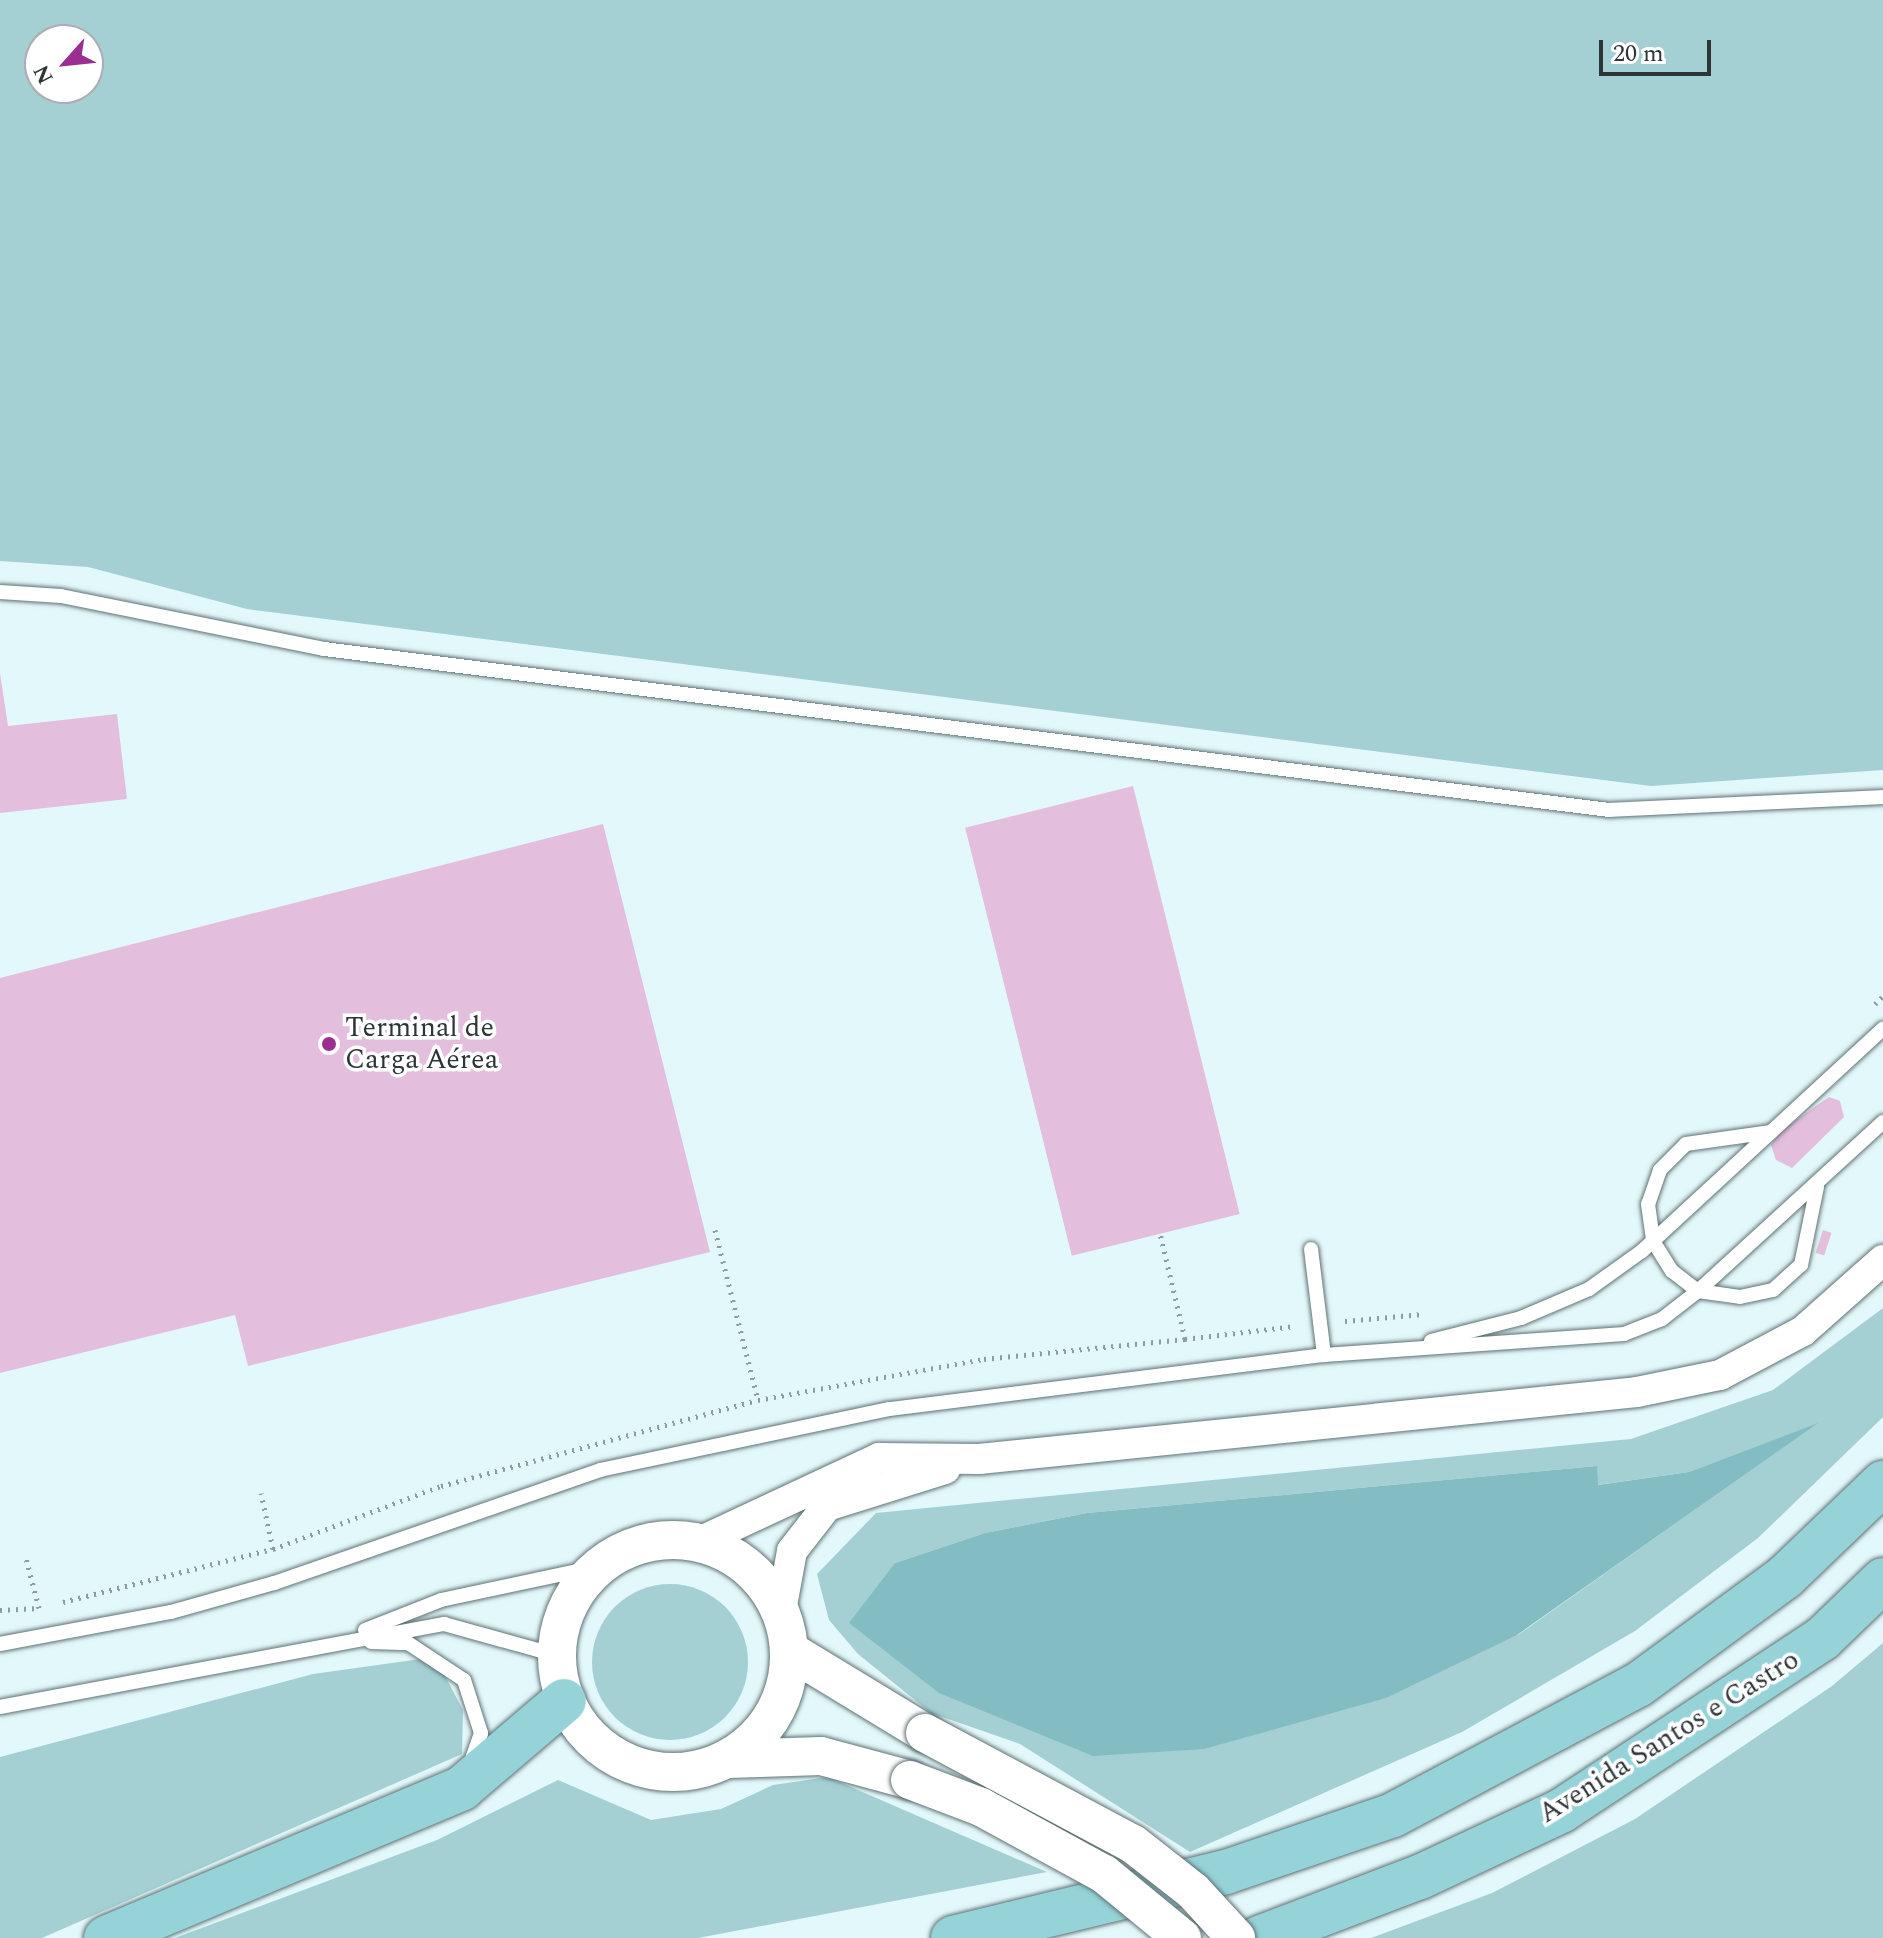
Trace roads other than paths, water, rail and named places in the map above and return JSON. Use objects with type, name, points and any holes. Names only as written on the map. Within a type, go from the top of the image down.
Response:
[{"type":"main road","points":[[953,1938],[1226,1872],[1393,1815],[1638,1685],[1785,1577],[1883,1483]]},
{"type":"main road","name":"Avenida Santos e Castro","points":[[1259,1938],[1420,1877],[1561,1811],[1822,1639],[1883,1580]]},
{"type":"main road","points":[[106,1938],[462,1788],[564,1701]]},
{"type":"street","points":[[699,1542],[879,1458],[979,1459],[1637,1392],[1720,1375],[1803,1331],[1883,1260]]},
{"type":"street","points":[[729,1759],[774,1714],[790,1651],[781,1611],[792,1551],[827,1506],[979,1459]]},
{"type":"street","points":[[781,1611],[733,1556],[699,1542],[663,1539],[627,1548],[596,1567],[574,1593],[556,1655],[564,1701],[596,1744],[626,1763],[672,1772],[729,1759],[821,1756],[910,1780],[981,1807],[1104,1874],[1182,1938]]},
{"type":"street","points":[[790,1651],[925,1733],[1133,1844],[1193,1891],[1236,1938]]},
{"type":"lane","points":[[0,592],[86,600],[324,649],[1609,810],[1883,797]]},
{"type":"lane","points":[[1407,1347],[1521,1318],[1575,1295],[1653,1241],[1883,1029]]},
{"type":"lane","points":[[0,1644],[171,1612],[600,1470],[890,1409],[1324,1355],[1407,1347],[1538,1345],[1624,1334],[1662,1319],[1698,1291],[1817,1187],[1883,1122]]},
{"type":"lane","points":[[1771,1132],[1686,1144],[1660,1170],[1648,1204],[1653,1241],[1672,1271],[1698,1291],[1740,1297],[1773,1290],[1801,1265],[1817,1187]]},
{"type":"lane","points":[[1311,1249],[1323,1322],[1324,1355]]},
{"type":"lane","points":[[338,1641],[441,1600],[596,1567]]},
{"type":"lane","points":[[0,1707],[338,1641],[444,1624],[556,1655]]},
{"type":"lane","points":[[338,1641],[408,1643],[464,1680],[481,1733],[462,1788]]},
{"type":"place","name":"Terminal de Carga Aérea","points":[[329,1044]]}]
